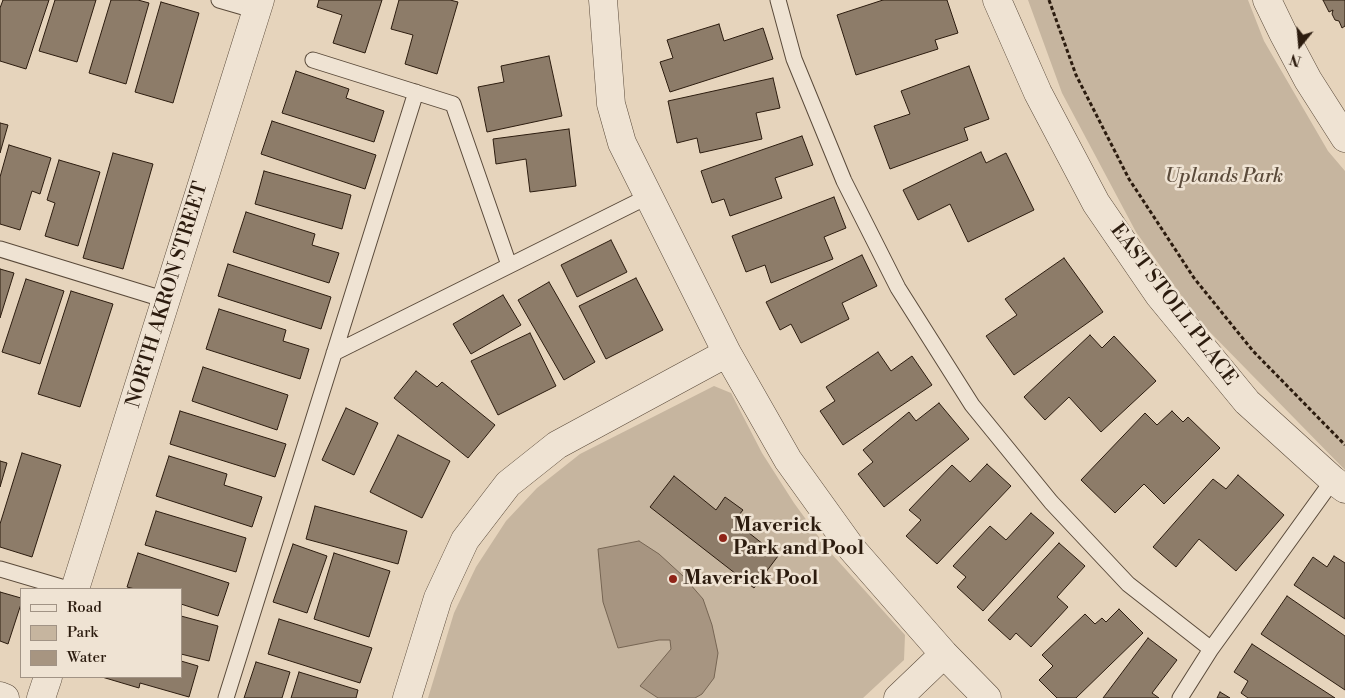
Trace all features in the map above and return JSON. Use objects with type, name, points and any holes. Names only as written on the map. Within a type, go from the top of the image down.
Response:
[{"type":"street","points":[[603,0],[611,104],[622,143],[726,353],[788,460],[852,549],[944,654],[987,698]]},
{"type":"street","name":"EAST STOLL PLACE","points":[[997,0],[1038,92],[1096,203],[1159,294],[1247,402],[1339,484]]},
{"type":"street","points":[[1267,0],[1308,80],[1345,138]]},
{"type":"street","name":"NORTH AKRON STREET","points":[[75,588],[258,6]]},
{"type":"street","points":[[407,698],[438,598],[465,540],[508,484],[557,445],[726,353]]},
{"type":"street","points":[[898,698],[944,654]]},
{"type":"street","points":[[41,698],[48,678]]},
{"type":"street","points":[[0,696],[6,698]]},
{"type":"lane","points":[[219,0],[258,6]]},
{"type":"lane","points":[[778,0],[794,59],[844,181],[898,288],[972,406],[1051,502],[1128,584],[1211,649]]},
{"type":"lane","points":[[313,60],[453,104],[509,265]]},
{"type":"lane","points":[[226,698],[416,92]]},
{"type":"lane","points":[[334,353],[649,196]]},
{"type":"lane","points":[[0,249],[166,300]]},
{"type":"lane","points":[[1180,698],[1211,649],[1339,484]]},
{"type":"lane","points":[[0,569],[65,588]]},
{"type":"path","points":[[1049,0],[1076,76],[1129,179],[1189,270],[1253,351],[1345,445]]},
{"type":"green space","name":"Uplands Park","points":[[1028,0],[1248,0],[1264,41],[1328,151],[1345,171],[1345,470],[1201,323],[1136,232],[1062,93]]},
{"type":"green space","points":[[714,386],[731,393],[762,453],[794,503],[829,551],[905,635],[904,660],[863,698],[428,698],[454,613],[476,567],[506,521],[537,488],[580,454]]},
{"type":"water","name":"Maverick Pool","points":[[639,541],[659,554],[683,576],[703,599],[712,625],[718,653],[714,678],[702,694],[695,698],[658,698],[640,686],[671,649],[670,640],[659,640],[618,648],[603,602],[598,549]]},
{"type":"building","points":[[3,0],[49,0],[26,69],[0,61],[0,8]]},
{"type":"building","points":[[55,0],[96,0],[77,62],[39,51]]},
{"type":"building","points":[[111,0],[138,0],[149,3],[126,84],[89,73]]},
{"type":"building","points":[[319,0],[382,0],[365,53],[333,43],[342,15],[317,7]]},
{"type":"building","points":[[399,0],[450,0],[458,2],[437,74],[405,64],[413,35],[391,29]]},
{"type":"building","points":[[883,0],[947,0],[958,33],[935,40],[938,49],[856,75],[837,15]]},
{"type":"building","points":[[1323,0],[1345,0],[1345,26],[1342,28],[1339,21],[1335,20],[1332,14],[1333,10],[1329,12]]},
{"type":"building","points":[[161,2],[199,13],[173,103],[135,92]]},
{"type":"building","points":[[719,24],[724,41],[763,28],[773,59],[670,92],[660,62],[673,58],[667,40]]},
{"type":"building","points":[[549,56],[562,116],[487,132],[478,87],[504,82],[501,66]]},
{"type":"building","points":[[969,66],[989,119],[964,128],[968,140],[890,169],[874,126],[910,114],[901,91]]},
{"type":"building","points":[[296,71],[349,89],[346,98],[384,111],[374,142],[282,113]]},
{"type":"building","points":[[773,78],[780,108],[756,113],[762,139],[700,153],[697,138],[677,143],[668,101]]},
{"type":"building","points":[[272,121],[376,155],[365,189],[261,154]]},
{"type":"building","points":[[0,123],[8,125],[0,153]]},
{"type":"building","points":[[569,129],[576,186],[530,192],[526,159],[496,164],[493,139]]},
{"type":"building","points":[[802,136],[813,165],[775,178],[782,198],[730,216],[724,199],[712,203],[701,171]]},
{"type":"building","points":[[9,145],[51,158],[40,194],[32,191],[20,230],[0,224],[0,177]]},
{"type":"building","points":[[981,152],[986,163],[1006,153],[1034,210],[968,242],[950,204],[918,220],[903,190]]},
{"type":"building","points":[[113,153],[153,164],[123,269],[83,258]]},
{"type":"building","points":[[59,160],[100,172],[78,246],[45,236],[55,203],[47,200]]},
{"type":"building","points":[[264,171],[351,195],[342,229],[255,204]]},
{"type":"building","points":[[834,197],[846,228],[824,237],[833,259],[771,283],[765,265],[746,272],[732,236]]},
{"type":"building","points":[[246,212],[315,234],[312,245],[339,253],[329,283],[233,252]]},
{"type":"building","points":[[611,240],[627,272],[577,297],[561,265]]},
{"type":"building","points":[[862,255],[877,286],[842,303],[849,319],[801,343],[791,324],[780,330],[766,302]]},
{"type":"building","points":[[1064,258],[1103,312],[1014,375],[986,336],[1017,315],[1005,299]]},
{"type":"building","points":[[228,264],[331,297],[321,329],[218,296]]},
{"type":"building","points":[[0,269],[14,273],[0,318]]},
{"type":"building","points":[[636,278],[663,330],[606,359],[579,306]]},
{"type":"building","points":[[26,279],[64,291],[40,364],[2,352]]},
{"type":"building","points":[[549,282],[595,362],[564,380],[518,300]]},
{"type":"building","points":[[71,291],[113,304],[80,407],[38,394]]},
{"type":"building","points":[[503,295],[521,325],[471,354],[453,324]]},
{"type":"building","points":[[219,309],[286,330],[283,341],[309,349],[300,379],[206,349]]},
{"type":"building","points":[[530,333],[556,386],[498,415],[471,361]]},
{"type":"building","points":[[1090,335],[1102,348],[1114,336],[1156,381],[1101,432],[1069,397],[1045,420],[1024,397]]},
{"type":"building","points":[[878,352],[891,371],[912,356],[932,385],[843,445],[820,411],[835,401],[826,387]]},
{"type":"building","points":[[203,367],[288,395],[277,430],[192,401]]},
{"type":"building","points":[[416,371],[437,387],[442,382],[495,425],[468,458],[394,398]]},
{"type":"building","points":[[939,403],[969,439],[884,507],[858,474],[873,462],[863,450],[909,412],[916,421]]},
{"type":"building","points":[[346,408],[378,423],[354,475],[322,460]]},
{"type":"building","points":[[180,411],[286,444],[275,477],[170,444]]},
{"type":"building","points":[[1172,411],[1183,422],[1188,417],[1220,448],[1164,504],[1144,484],[1115,513],[1081,480],[1145,413],[1157,425]]},
{"type":"building","points":[[398,435],[450,461],[422,518],[370,492]]},
{"type":"building","points":[[22,453],[61,465],[32,557],[0,547],[0,524]]},
{"type":"building","points":[[169,456],[227,474],[224,485],[262,497],[252,527],[156,496]]},
{"type":"building","points":[[0,461],[7,463],[0,487]]},
{"type":"building","points":[[987,464],[1011,486],[937,564],[906,536],[921,520],[909,510],[952,465],[970,482]]},
{"type":"building","points":[[1238,475],[1284,515],[1236,571],[1199,539],[1176,567],[1153,547],[1213,479],[1226,489]]},
{"type":"building","name":"Maverick Park and Pool","points":[[674,476],[716,510],[725,497],[743,510],[734,521],[778,556],[754,588],[650,507]]},
{"type":"building","points":[[315,506],[407,531],[398,564],[306,539]]},
{"type":"building","points":[[156,511],[246,538],[236,572],[145,545]]},
{"type":"building","points":[[1031,513],[1054,533],[983,611],[957,587],[966,577],[953,566],[990,526],[1006,540]]},
{"type":"building","points":[[1059,543],[1085,566],[1057,597],[1068,607],[1031,647],[1016,633],[1010,640],[988,620]]},
{"type":"building","points":[[293,544],[327,556],[307,613],[273,602]]},
{"type":"building","points":[[138,553],[229,583],[218,616],[182,604],[182,588],[127,587]]},
{"type":"building","points":[[334,553],[390,571],[369,637],[314,619]]},
{"type":"building","points":[[1334,556],[1345,563],[1345,619],[1294,585],[1313,557],[1327,567]]},
{"type":"building","points":[[0,592],[20,598],[20,607],[8,644],[0,641]]},
{"type":"building","points":[[1287,596],[1345,636],[1345,690],[1261,634]]},
{"type":"building","points":[[1119,609],[1143,633],[1076,698],[1057,698],[1039,680],[1053,666],[1042,655],[1085,614],[1095,624],[1102,618],[1106,622]]},
{"type":"building","points":[[182,616],[218,626],[209,661],[182,654]]},
{"type":"building","points":[[279,619],[372,648],[360,683],[268,654]]},
{"type":"building","points":[[1148,638],[1177,660],[1152,693],[1159,698],[1103,698]]},
{"type":"building","points":[[1252,644],[1335,698],[1248,698],[1241,693],[1248,681],[1234,672]]},
{"type":"building","points":[[182,661],[198,666],[189,697],[140,683],[139,688],[105,678],[182,678]]},
{"type":"building","points":[[256,662],[290,672],[282,698],[244,698]]},
{"type":"building","points":[[299,672],[358,690],[356,698],[291,698]]},
{"type":"building","points":[[1220,692],[1230,698],[1217,698]]},
{"type":"place","name":"Maverick Park and Pool","points":[[723,538]]},
{"type":"place","name":"Maverick Pool","points":[[673,579]]}]
